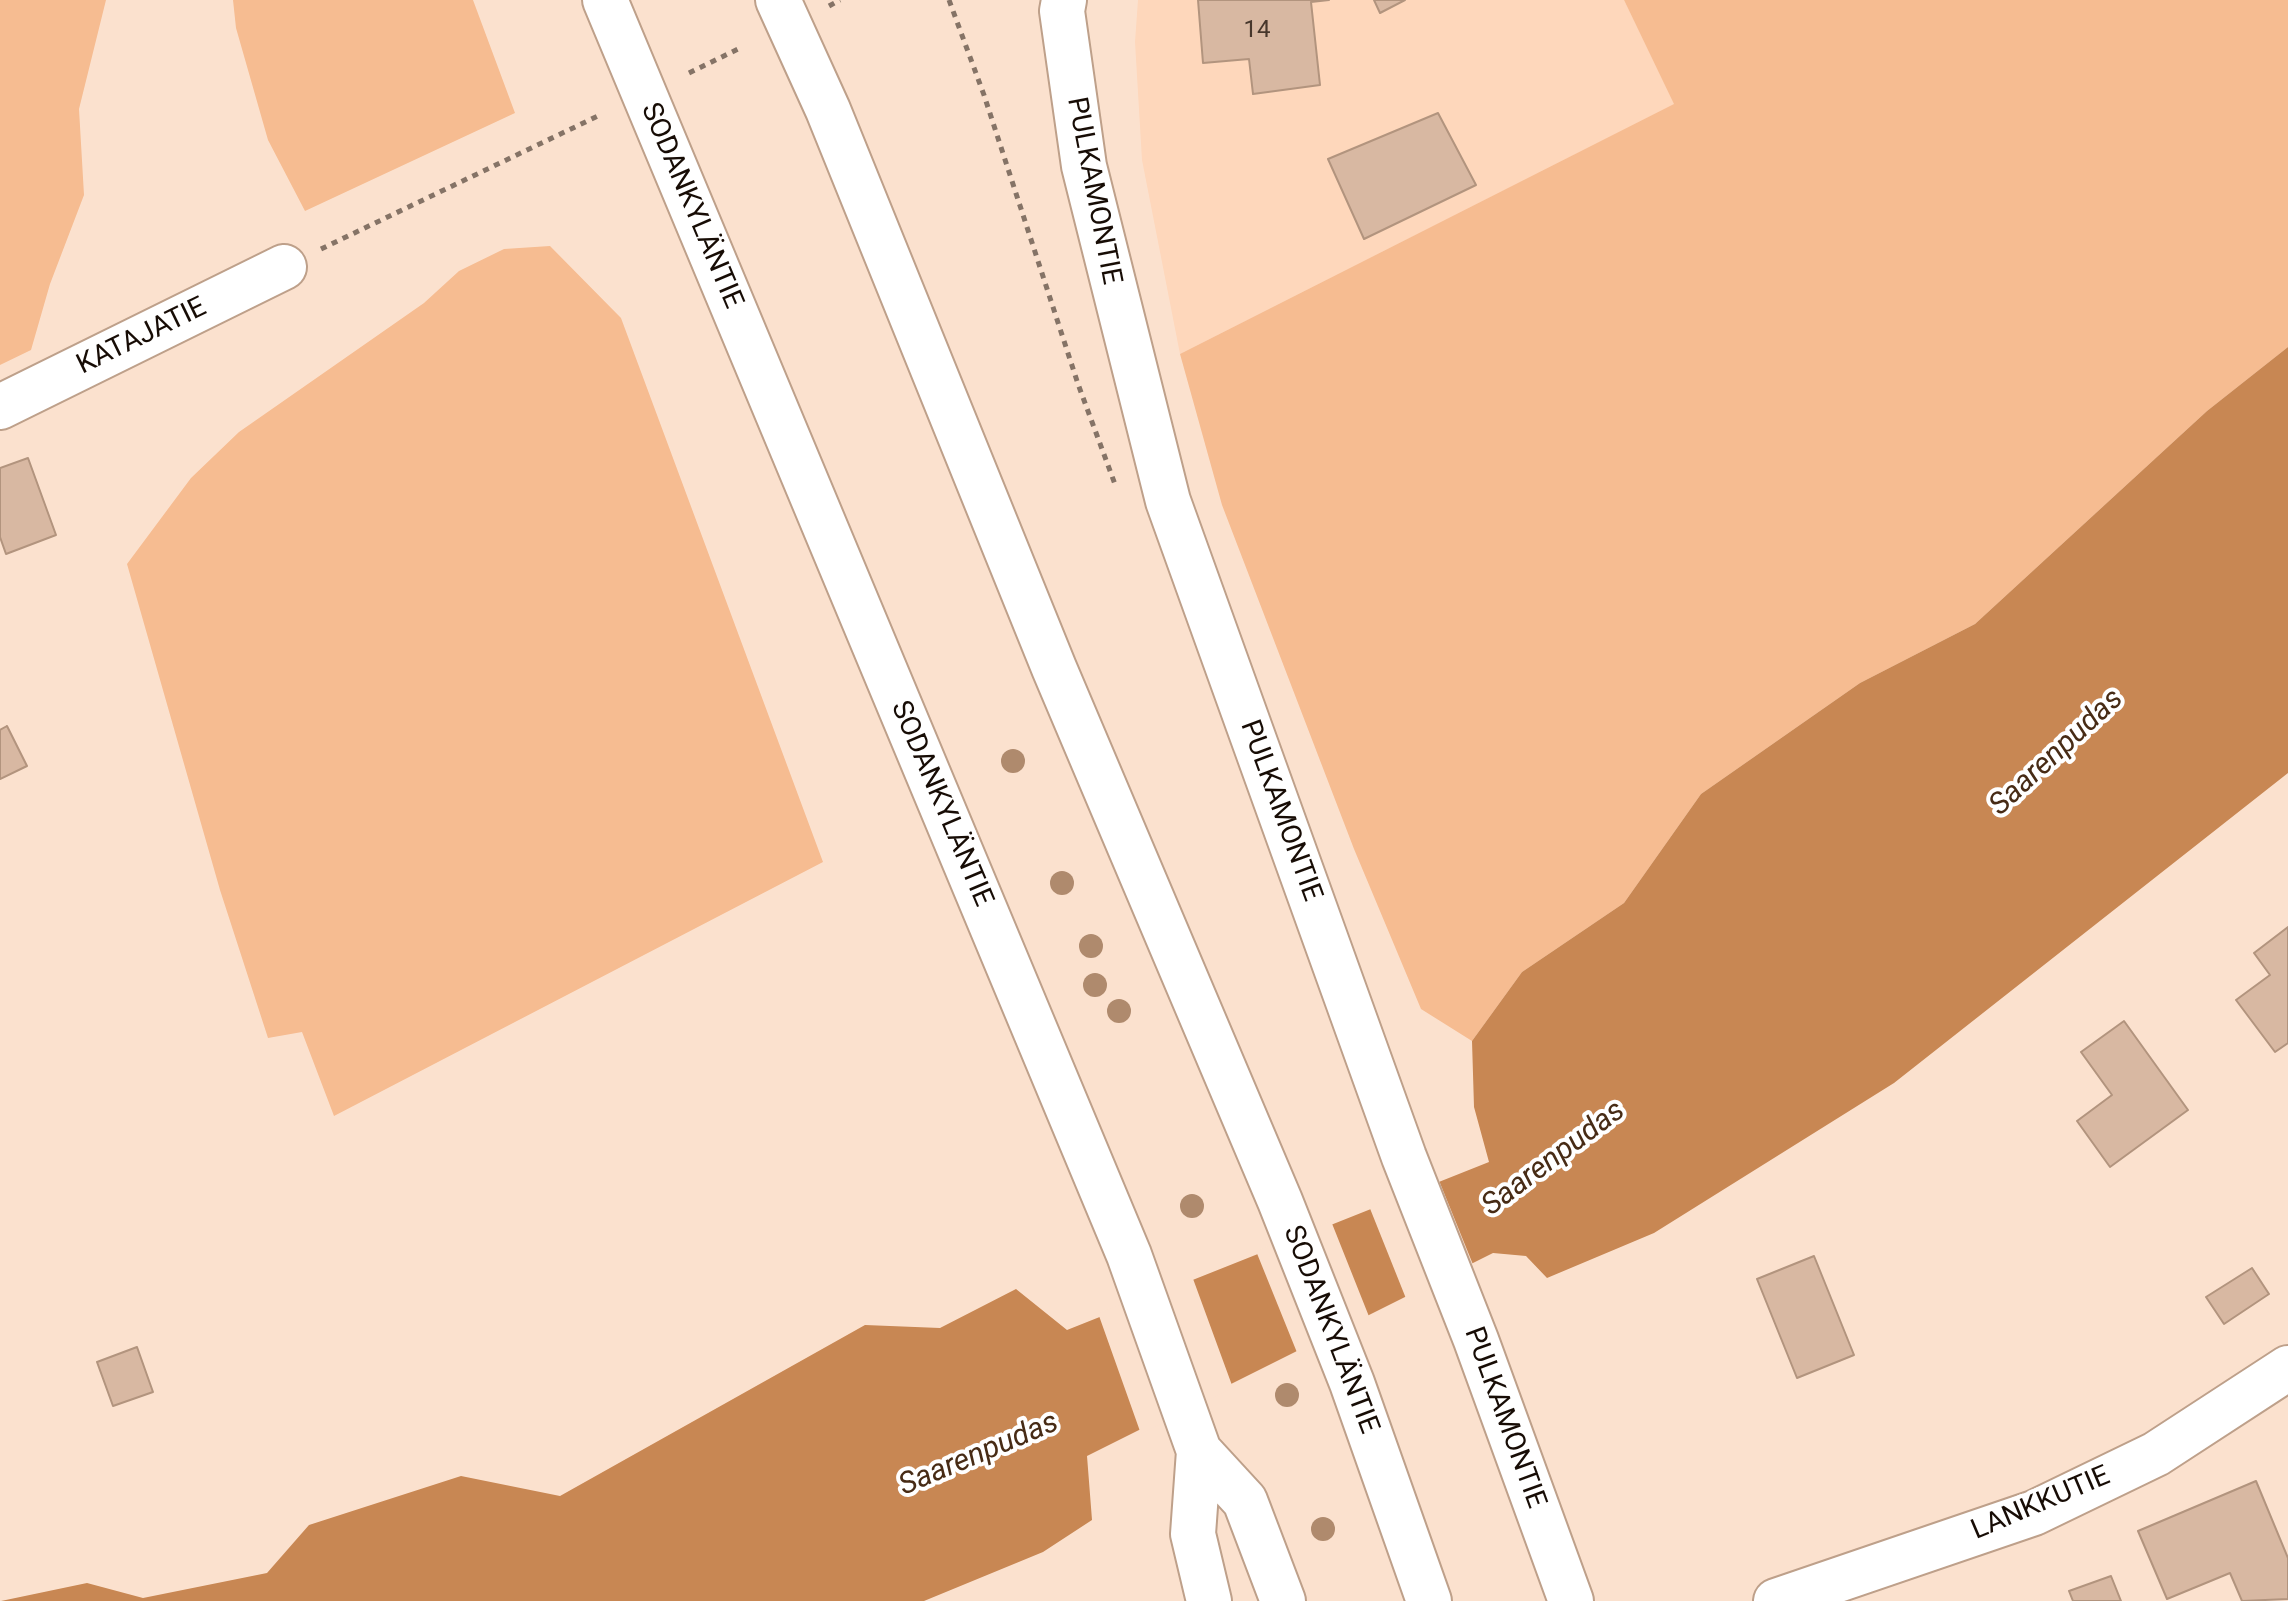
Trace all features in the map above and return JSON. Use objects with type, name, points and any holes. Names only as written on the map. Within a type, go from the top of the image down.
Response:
[{"type":"main road","name":"SODANKYLÄNTIE","points":[[605,0],[1129,1255],[1199,1451],[1245,1501],[1283,1601]]},
{"type":"main road","name":"SODANKYLÄNTIE","points":[[778,0],[828,110],[1054,668],[1280,1201],[1352,1383],[1429,1601]]},
{"type":"main road","name":"PULKAMONTIE","points":[[1064,0],[1062,11],[1084,166],[1168,501],[1404,1157],[1476,1340],[1571,1601]]},
{"type":"main road","name":"KATAJATIE","points":[[0,407],[284,267]]},
{"type":"main road","name":"LANKKUTIE","points":[[1776,1601],[2034,1513],[2156,1454],[2288,1368]]},
{"type":"main road","points":[[1199,1451],[1193,1534],[1209,1601]]},
{"type":"path","points":[[689,73],[738,49]]},
{"type":"path","points":[[284,267],[602,114]]},
{"type":"shaded area","points":[[0,0],[106,0],[79,109],[84,195],[50,284],[31,350],[0,365]]},
{"type":"shaded area","points":[[233,0],[473,0],[515,113],[305,211],[268,140],[236,28]]},
{"type":"shaded area","points":[[1138,0],[1624,0],[1675,104],[1180,354],[1142,160],[1135,42]]},
{"type":"shaded area","points":[[1624,0],[2288,0],[2288,347],[2207,411],[1975,624],[1860,683],[1701,794],[1624,903],[1522,972],[1472,1041],[1421,1009],[1354,849],[1222,505],[1180,354],[1674,104]]},
{"type":"shaded area","points":[[550,246],[621,318],[823,862],[334,1116],[302,1032],[268,1038],[220,890],[127,564],[191,478],[239,432],[424,303],[459,271],[504,249]]},
{"type":"water","name":"Saarenpudas","points":[[2288,347],[2288,773],[1894,1083],[1654,1233],[1547,1278],[1526,1256],[1493,1253],[1087,1456],[1092,1520],[1043,1552],[924,1601],[1,1601],[87,1583],[143,1598],[267,1573],[309,1525],[461,1476],[560,1496],[865,1325],[940,1328],[1016,1289],[1067,1330],[1489,1162],[1474,1107],[1472,1041],[1522,972],[1624,903],[1701,794],[1860,683],[1975,624],[2207,411]]},
{"type":"pier","points":[[1438,1178],[1474,1267],[1407,1301],[1369,1206]]},
{"type":"pier","points":[[1331,1221],[1370,1319],[1298,1355],[1256,1251]]},
{"type":"pier","points":[[1192,1276],[1233,1388],[1141,1434],[1098,1313]]},
{"type":"building","points":[[1198,0],[1329,0],[1311,2],[1320,85],[1253,94],[1249,59],[1203,63]]},
{"type":"building","points":[[1374,0],[1405,0],[1380,13]]},
{"type":"building","points":[[1438,113],[1476,185],[1364,239],[1328,159]]},
{"type":"building","points":[[28,458],[56,535],[6,554],[0,537],[0,468]]},
{"type":"building","points":[[7,726],[27,766],[0,779],[0,730]]},
{"type":"building","points":[[2288,927],[2288,1043],[2275,1052],[2236,1000],[2270,975],[2254,953]]},
{"type":"building","points":[[2124,1021],[2188,1110],[2110,1167],[2077,1121],[2112,1095],[2081,1052]]},
{"type":"building","points":[[1814,1256],[1854,1355],[1797,1378],[1757,1279]]},
{"type":"building","points":[[2252,1268],[2269,1294],[2224,1324],[2206,1297]]},
{"type":"building","points":[[137,1347],[153,1392],[113,1406],[97,1362]]},
{"type":"building","points":[[2256,1481],[2288,1558],[2288,1599],[2242,1601],[2230,1573],[2167,1599],[2138,1531]]},
{"type":"building","points":[[2111,1576],[2121,1601],[2073,1601],[2069,1591]]}]
